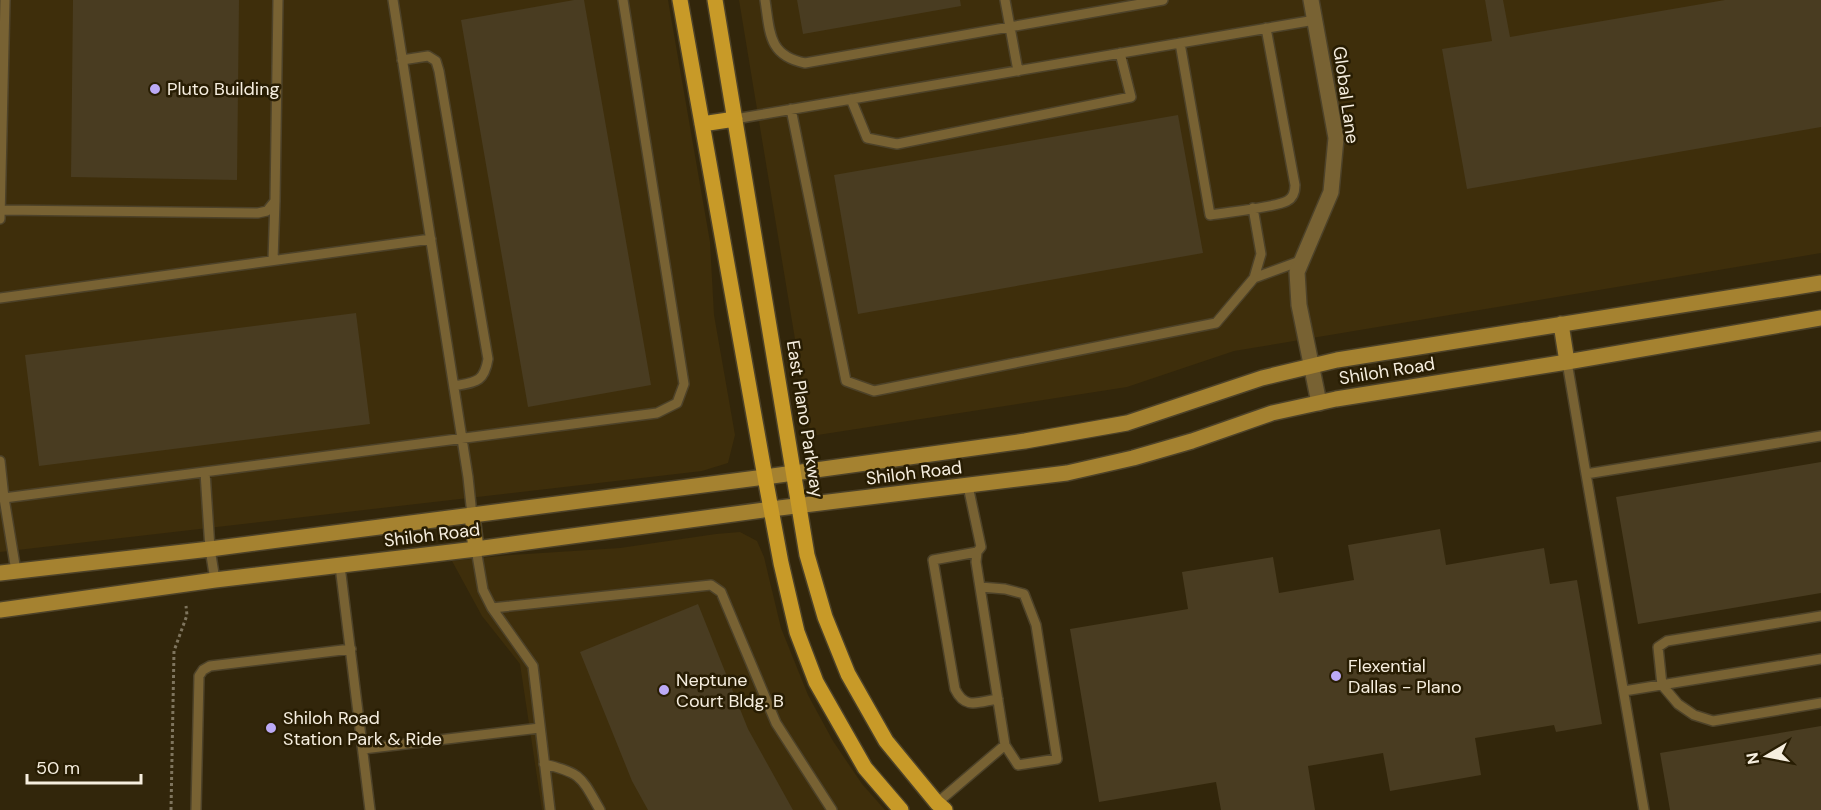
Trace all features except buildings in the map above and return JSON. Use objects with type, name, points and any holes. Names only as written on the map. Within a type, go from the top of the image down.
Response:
[{"type":"main road","points":[[680,0],[765,477],[797,632],[816,682],[864,768],[901,810]]},
{"type":"main road","name":"East Plano Parkway","points":[[715,0],[807,555],[825,617],[848,674],[886,741],[937,808]]},
{"type":"main road","points":[[702,124],[735,119]]},
{"type":"main road","name":"Shiloh Road","points":[[8,572],[210,549],[1025,441],[1126,423],[1262,378],[1337,360],[1821,283]]},
{"type":"main road","name":"Shiloh Road","points":[[0,610],[215,580],[1067,473],[1133,458],[1192,441],[1272,413],[1319,403],[1821,318]]},
{"type":"main road","points":[[1562,324],[1567,362]]},
{"type":"main road","points":[[472,515],[476,549]]},
{"type":"street","name":"Global Lane","points":[[1311,0],[1335,138],[1331,192],[1297,272],[1299,305],[1319,403]]},
{"type":"lane","points":[[5,0],[1,214],[258,213],[267,211],[275,201]]},
{"type":"lane","points":[[273,260],[278,0]]},
{"type":"lane","points":[[393,0],[470,484],[472,515]]},
{"type":"lane","points":[[4,498],[657,413],[677,403],[684,384],[622,0]]},
{"type":"lane","points":[[765,0],[771,39],[779,53],[791,61],[805,63],[1163,0]]},
{"type":"lane","points":[[1005,0],[1018,71]]},
{"type":"lane","points":[[735,119],[1315,20]]},
{"type":"lane","points":[[1180,43],[1210,215],[1253,208],[1285,202],[1293,196],[1295,185],[1266,28]]},
{"type":"lane","points":[[851,99],[867,138],[897,144],[1131,97],[1120,53]]},
{"type":"lane","points":[[402,60],[428,56],[436,61],[439,71],[488,359],[486,371],[477,382],[454,386]]},
{"type":"lane","points":[[791,109],[846,381],[874,391],[1216,323],[1254,278],[1261,254],[1253,208]]},
{"type":"lane","points":[[0,298],[431,239]]},
{"type":"lane","points":[[1254,278],[1303,260]]},
{"type":"lane","points":[[1567,362],[1644,810]]},
{"type":"lane","points":[[1586,474],[1821,436]]},
{"type":"lane","points":[[0,461],[8,572]]},
{"type":"lane","points":[[206,472],[210,549],[215,580]]},
{"type":"lane","points":[[968,486],[981,547],[977,552],[976,562],[1005,745],[1018,765],[1057,759],[1036,625],[1024,594],[1005,589],[980,587]]},
{"type":"lane","points":[[476,549],[483,590],[492,608],[533,666],[550,810]]},
{"type":"lane","points":[[977,552],[933,560],[955,689],[960,699],[969,703],[998,699]]},
{"type":"lane","points":[[340,566],[370,810]]},
{"type":"lane","points":[[492,608],[711,585],[721,592],[728,606],[776,723],[832,810]]},
{"type":"lane","points":[[1821,616],[1667,641],[1658,647],[1662,684],[1678,704],[1694,715],[1713,721],[1821,703]]},
{"type":"lane","points":[[195,810],[199,676],[203,670],[210,666],[351,650]]},
{"type":"lane","points":[[1624,691],[1821,659]]},
{"type":"lane","points":[[363,749],[540,728]]},
{"type":"lane","points":[[937,808],[1005,745]]},
{"type":"lane","points":[[544,764],[569,770],[578,775],[600,810]]},
{"type":"path","points":[[171,810],[174,651],[187,615],[186,606]]},
{"type":"shaded area","points":[[0,0],[668,0],[710,242],[714,315],[735,435],[728,463],[702,471],[0,552]]},
{"type":"shaded area","points":[[739,0],[1821,0],[1821,253],[1234,351],[1127,387],[811,436]]},
{"type":"shaded area","points":[[740,532],[757,541],[764,557],[781,628],[808,695],[833,741],[862,784],[885,810],[542,810],[520,664],[482,616],[452,561],[620,548]]},
{"type":"place","name":"Pluto Building","points":[[155,89]]},
{"type":"place","name":"Flexential Dallas - Plano","points":[[1336,676]]},
{"type":"place","name":"Neptune Court Bldg. B","points":[[664,690]]},
{"type":"place","name":"Shiloh Road Station Park & Ride","points":[[271,728]]}]
